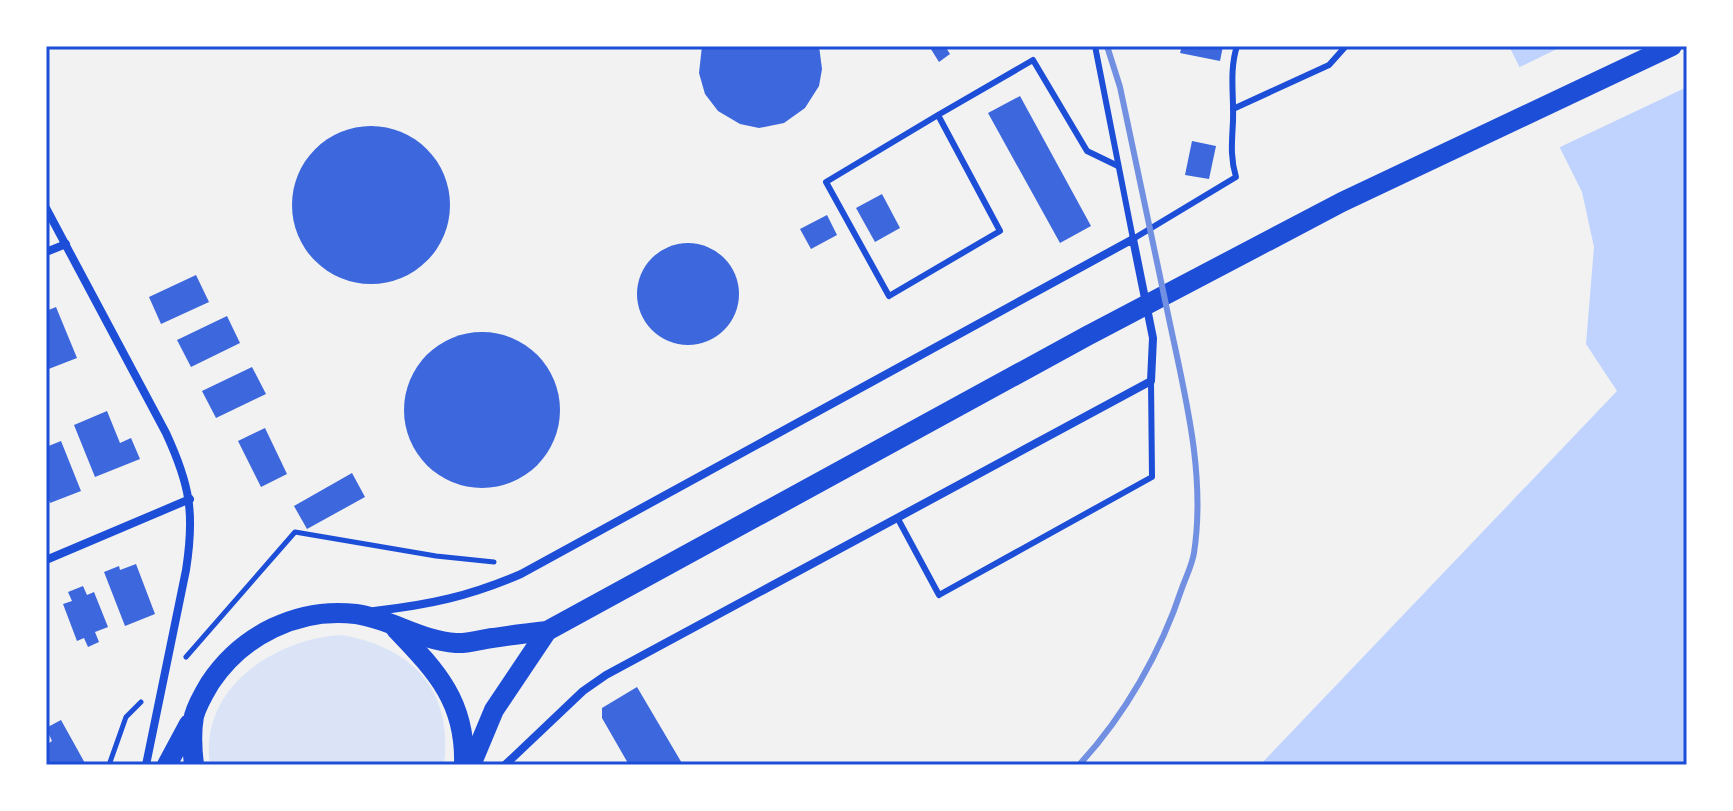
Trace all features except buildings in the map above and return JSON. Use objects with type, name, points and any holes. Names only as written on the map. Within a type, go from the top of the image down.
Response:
[{"type":"main road","points":[[167,765],[204,692],[224,662],[255,637],[302,617],[353,614],[457,643],[547,631],[1087,336],[1342,202],[1672,46]]},
{"type":"main road","points":[[390,623],[443,683],[465,736],[464,765]]},
{"type":"main road","points":[[471,765],[494,710],[547,631]]},
{"type":"main road","points":[[194,765],[191,744],[195,714]]},
{"type":"street","points":[[46,208],[166,433],[181,465],[190,499],[191,538],[186,570],[146,765]]},
{"type":"street","points":[[353,614],[444,602],[521,574],[1133,239],[1153,338],[1151,381],[606,675],[583,691],[505,765]]},
{"type":"street","points":[[46,252],[66,244]]},
{"type":"street","points":[[46,560],[190,499]]},
{"type":"lane","points":[[1095,46],[1133,239],[1236,177],[1230,156],[1233,109],[1231,64],[1237,46]]},
{"type":"lane","points":[[1233,109],[1329,65],[1346,46]]},
{"type":"lane","points":[[938,115],[1000,231],[889,296],[826,182],[938,115],[1033,60],[1087,151],[1118,166]]},
{"type":"lane","points":[[898,519],[939,595],[1152,477],[1151,381]]},
{"type":"path","points":[[183,659],[295,532],[436,556],[494,562]]},
{"type":"path","points":[[109,765],[126,717],[144,698]]},
{"type":"shaded area","points":[[341,635],[389,650],[423,676],[442,715],[444,765],[210,765],[209,738],[216,713],[246,673],[291,646]]},
{"type":"water","points":[[1509,46],[1687,46],[1687,765],[1260,765],[1617,391],[1586,344],[1594,247],[1582,192]]},
{"type":"pier","points":[[1563,46],[1687,46],[1687,87],[1556,149],[1516,69]]},
{"type":"railway","points":[[1079,765],[1126,704],[1164,636],[1194,553],[1197,524],[1196,465],[1187,406],[1120,87],[1107,46]]}]
